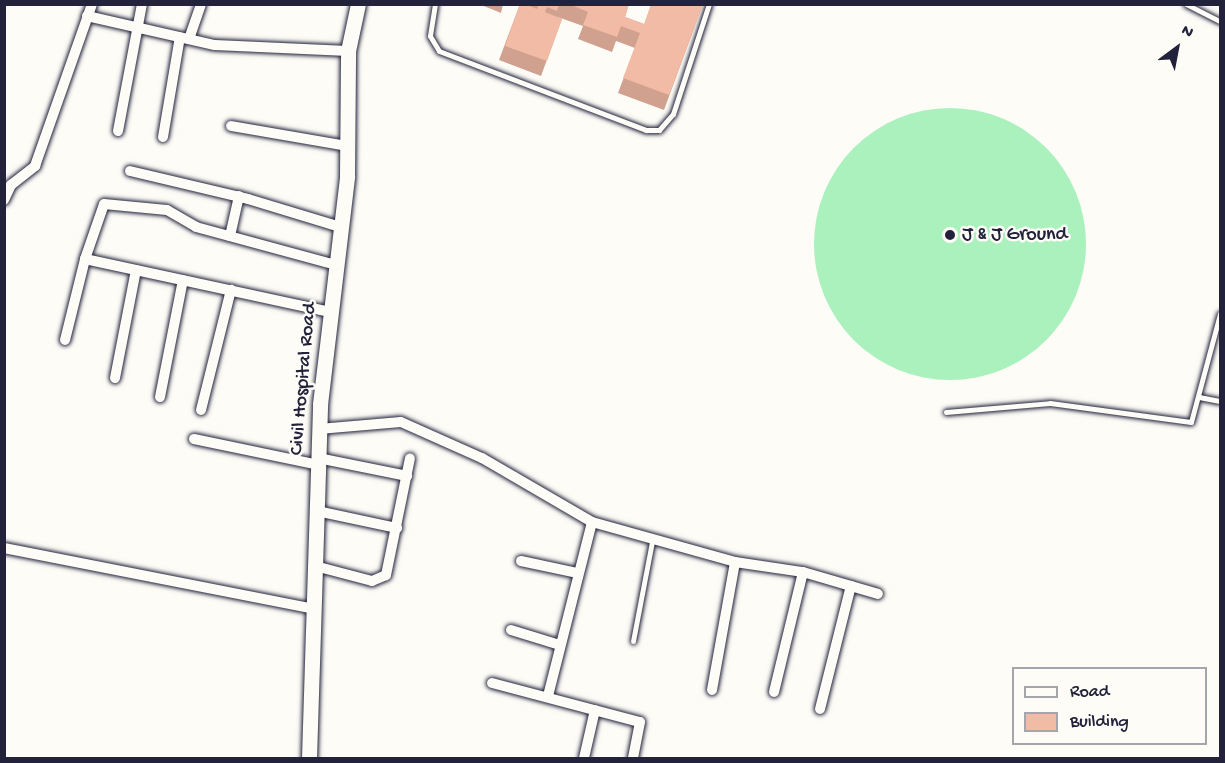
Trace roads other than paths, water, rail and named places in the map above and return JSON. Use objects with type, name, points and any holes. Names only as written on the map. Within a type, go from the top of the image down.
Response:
[{"type":"street","points":[[118,131],[135,27],[142,4]]},
{"type":"street","points":[[163,137],[184,38],[201,4]]},
{"type":"street","name":"Civil Hospital Road","points":[[309,759],[319,429],[347,146],[348,51],[357,5]]},
{"type":"street","points":[[4,200],[11,184],[35,166],[89,8],[135,27],[215,45],[348,51]]},
{"type":"street","points":[[231,126],[347,146]]},
{"type":"street","points":[[130,171],[239,196],[340,227]]},
{"type":"street","points":[[230,236],[239,196]]},
{"type":"street","points":[[66,340],[85,259],[104,204],[168,210],[196,227],[336,265]]},
{"type":"street","points":[[85,259],[331,312]]},
{"type":"street","points":[[115,378],[136,270]]},
{"type":"street","points":[[160,397],[183,280]]},
{"type":"street","points":[[201,410],[231,290]]},
{"type":"street","points":[[319,429],[401,422],[482,458],[592,522],[652,541],[735,562],[803,572],[878,594]]},
{"type":"street","points":[[194,440],[407,476]]},
{"type":"street","points":[[315,566],[372,581],[381,580],[386,575],[410,459]]},
{"type":"street","points":[[316,511],[397,528]]},
{"type":"street","points":[[548,696],[577,573],[592,522]]},
{"type":"street","points":[[4,548],[314,609]]},
{"type":"street","points":[[521,561],[577,573]]},
{"type":"street","points":[[712,690],[735,562]]},
{"type":"street","points":[[774,692],[803,572]]},
{"type":"street","points":[[820,709],[851,586]]},
{"type":"street","points":[[511,630],[560,645]]},
{"type":"street","points":[[492,683],[640,722],[633,759]]},
{"type":"street","points":[[584,759],[595,710]]},
{"type":"lane","points":[[435,4],[430,36],[440,51],[646,130],[659,130],[673,114],[709,4]]},
{"type":"lane","points":[[1186,4],[1221,21]]},
{"type":"lane","points":[[946,412],[1050,403],[1187,423],[1193,419],[1220,316]]},
{"type":"lane","points":[[1199,397],[1221,401]]},
{"type":"lane","points":[[633,641],[652,541]]},
{"type":"place","name":"J & J Ground","points":[[950,235]]}]
